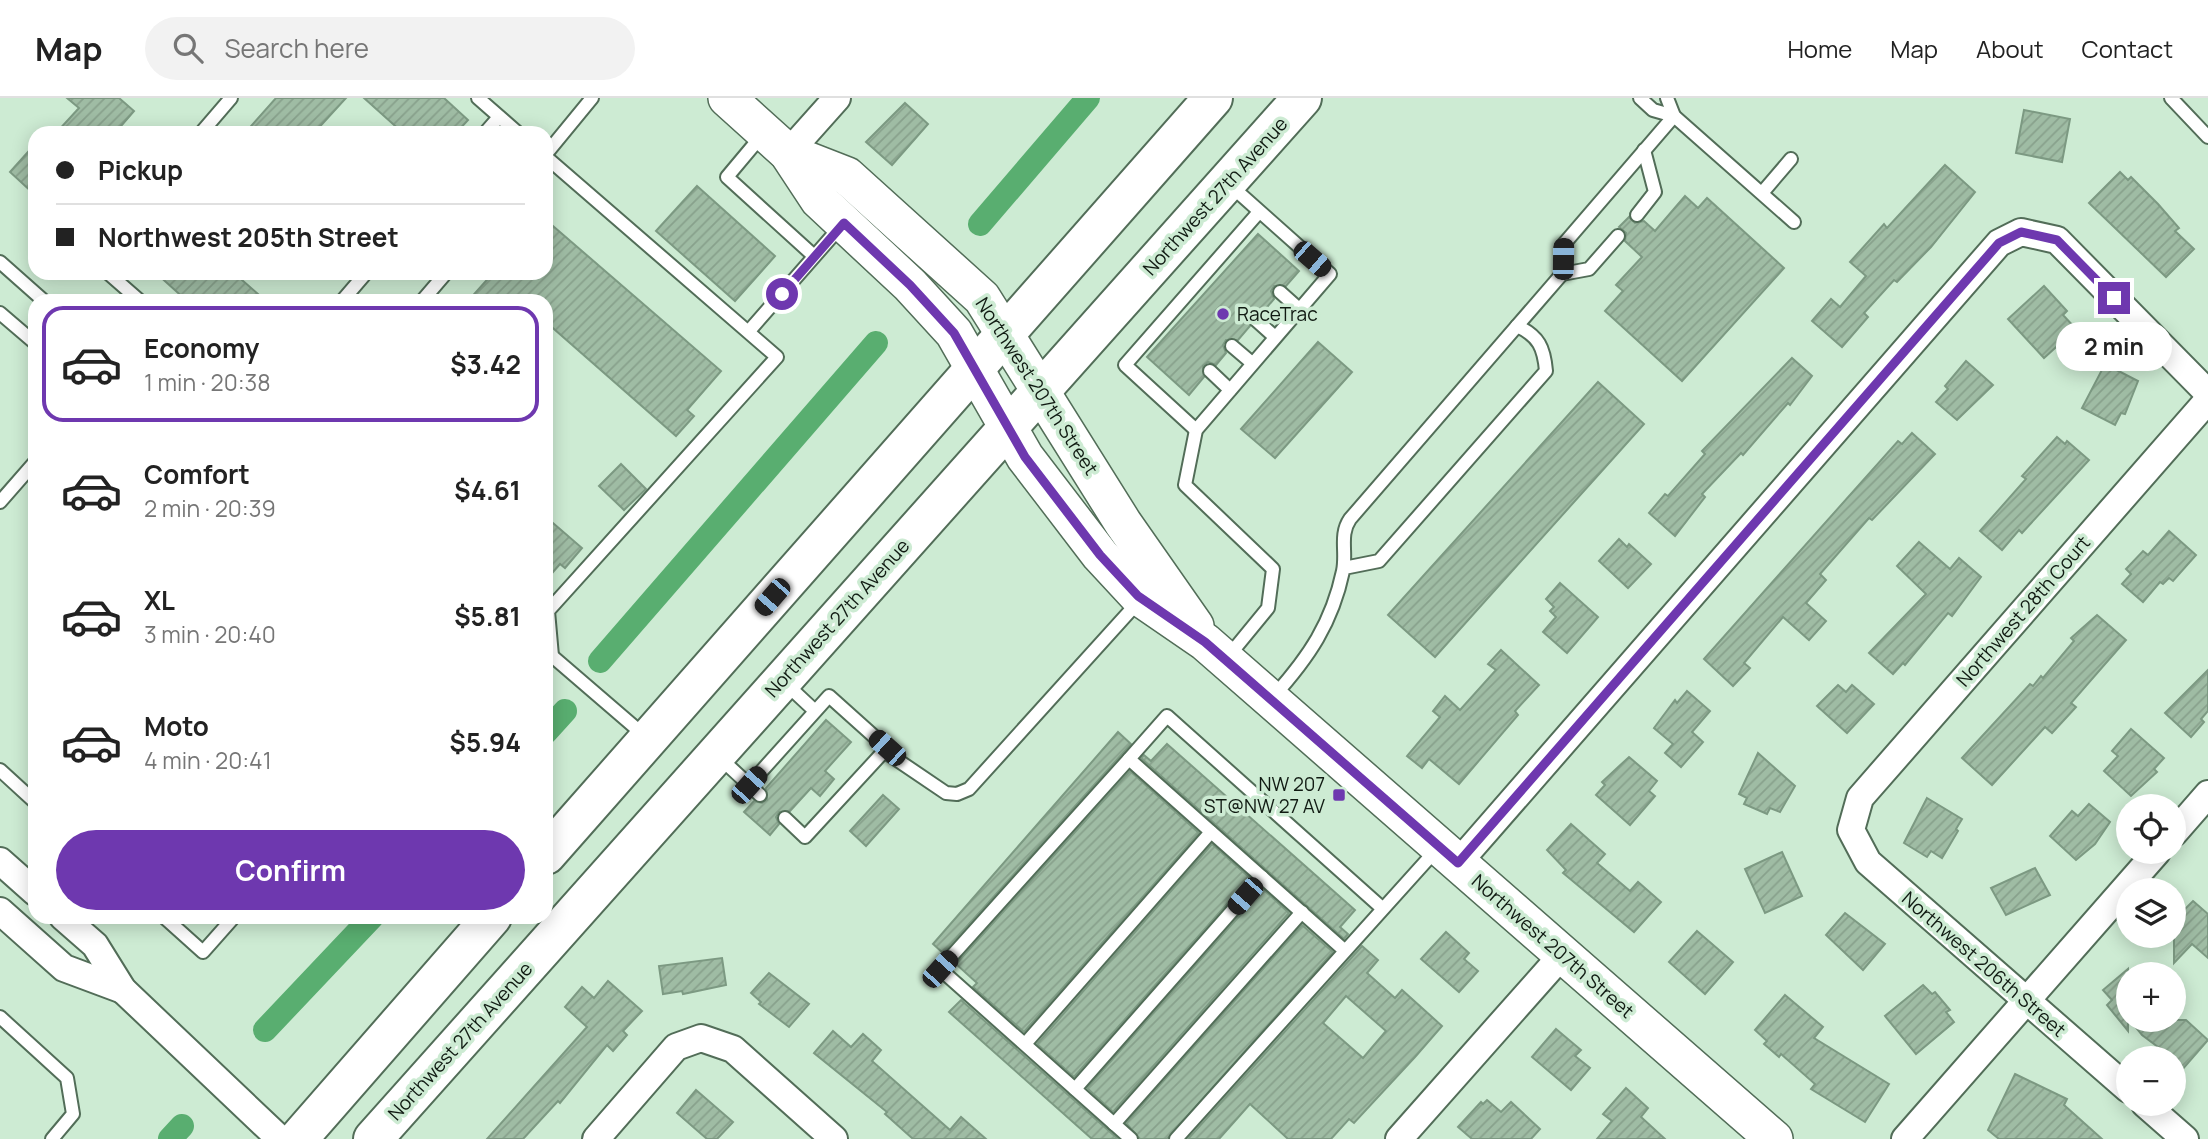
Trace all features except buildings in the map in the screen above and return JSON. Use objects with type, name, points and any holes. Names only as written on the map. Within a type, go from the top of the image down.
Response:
[{"type":"main road","points":[[553,847],[1213,98]]},
{"type":"main road","name":"Northwest 27th Avenue","points":[[373,1139],[1302,98]]},
{"type":"main road","points":[[648,738],[704,766]]},
{"type":"main road","points":[[298,1139],[486,924]]},
{"type":"street","name":"Northwest 207th Street","points":[[727,98],[777,142],[819,200],[910,285],[954,333],[1025,457],[1100,555],[1142,598],[1216,651],[1774,1139]]},
{"type":"street","points":[[777,142],[836,98]]},
{"type":"street","name":"Northwest 207th Street","points":[[777,142],[846,176],[982,298],[1124,523],[1216,651]]},
{"type":"street","points":[[1449,855],[1999,243],[2021,232],[2057,240],[2208,393]]},
{"type":"street","name":"Northwest 28th Court","points":[[1851,830],[1860,798],[2208,400]]},
{"type":"street","points":[[2186,819],[2208,794]]},
{"type":"street","name":"Northwest 206th Street","points":[[1851,830],[1868,862],[2116,1079]]},
{"type":"street","points":[[0,861],[28,886]]},
{"type":"street","points":[[1905,1139],[2146,864]]},
{"type":"street","points":[[0,911],[64,968],[123,990]]},
{"type":"street","points":[[72,924],[95,945],[123,990],[279,1139]]},
{"type":"street","points":[[1399,1139],[1563,954]]},
{"type":"street","points":[[596,1139],[676,1047],[701,1038],[733,1049],[834,1139]]},
{"type":"street","points":[[2159,1116],[2185,1139]]},
{"type":"lane","points":[[207,126],[231,98]]},
{"type":"lane","points":[[478,98],[510,126]]},
{"type":"lane","points":[[553,146],[592,98]]},
{"type":"lane","points":[[1640,98],[1653,110],[1674,116],[1794,222]]},
{"type":"lane","points":[[1667,98],[1674,116]]},
{"type":"lane","points":[[2171,98],[2208,137]]},
{"type":"lane","points":[[1562,274],[1563,244],[1674,116]]},
{"type":"lane","points":[[491,126],[499,117]]},
{"type":"lane","points":[[777,142],[727,177],[814,257]]},
{"type":"lane","points":[[1637,215],[1655,192],[1644,150]]},
{"type":"lane","points":[[1762,193],[1791,159]]},
{"type":"lane","points":[[553,161],[777,357],[553,605]]},
{"type":"lane","points":[[1216,651],[1268,608],[1273,569],[1185,485],[1196,430],[1330,274],[1227,183]]},
{"type":"lane","points":[[1196,430],[1125,365],[1163,330],[1233,252],[1259,212]]},
{"type":"lane","points":[[749,331],[844,223]]},
{"type":"lane","points":[[1270,699],[1308,658],[1325,626],[1344,568],[1343,529],[1350,519],[1562,274],[1588,269],[1618,236]]},
{"type":"lane","points":[[0,262],[36,294]]},
{"type":"lane","points":[[116,280],[132,294]]},
{"type":"lane","points":[[348,294],[360,280]]},
{"type":"lane","points":[[428,294],[440,280]]},
{"type":"lane","points":[[1280,292],[1299,309]]},
{"type":"lane","points":[[0,313],[28,337]]},
{"type":"lane","points":[[1256,320],[1275,337]]},
{"type":"lane","points":[[1344,568],[1379,561],[1546,371],[1544,351],[1533,333],[1517,326]]},
{"type":"lane","points":[[1232,346],[1252,363]]},
{"type":"lane","points":[[1210,371],[1230,390]]},
{"type":"lane","points":[[0,502],[28,470]]},
{"type":"lane","points":[[884,751],[946,793],[957,794],[969,789],[1142,598]]},
{"type":"lane","points":[[553,658],[648,738]]},
{"type":"lane","points":[[782,680],[816,711]]},
{"type":"lane","points":[[749,785],[829,696],[887,748],[805,837],[785,818]]},
{"type":"lane","points":[[1131,1139],[940,969],[1167,716],[1382,908]]},
{"type":"lane","points":[[1129,759],[1344,950]]},
{"type":"lane","points":[[704,766],[749,785],[760,795]]},
{"type":"lane","points":[[0,770],[28,796]]},
{"type":"lane","points":[[1025,1044],[1211,832]]},
{"type":"lane","points":[[1176,1139],[1382,908],[1449,855]]},
{"type":"lane","points":[[1075,1089],[1262,877]]},
{"type":"lane","points":[[1114,1124],[1302,912]]},
{"type":"lane","points":[[172,924],[202,952],[228,924]]},
{"type":"lane","points":[[3,1025],[67,1078],[73,1114],[52,1139]]},
{"type":"waterway","points":[[980,224],[1088,98]]},
{"type":"waterway","points":[[600,661],[876,343]]},
{"type":"waterway","points":[[553,724],[565,711]]},
{"type":"waterway","points":[[265,1030],[365,924]]},
{"type":"waterway","points":[[170,1139],[182,1126]]},
{"type":"place","name":"RaceTrac","points":[[1223,314]]},
{"type":"place","name":"NW 207 ST@NW 27 AV","points":[[1339,795]]},
{"type":"route","points":[[782,294],[844,223],[910,285],[954,333],[1025,457],[1100,555],[1138,596],[1205,642],[1458,863],[1999,243],[2021,232],[2057,240],[2114,298]]}]
